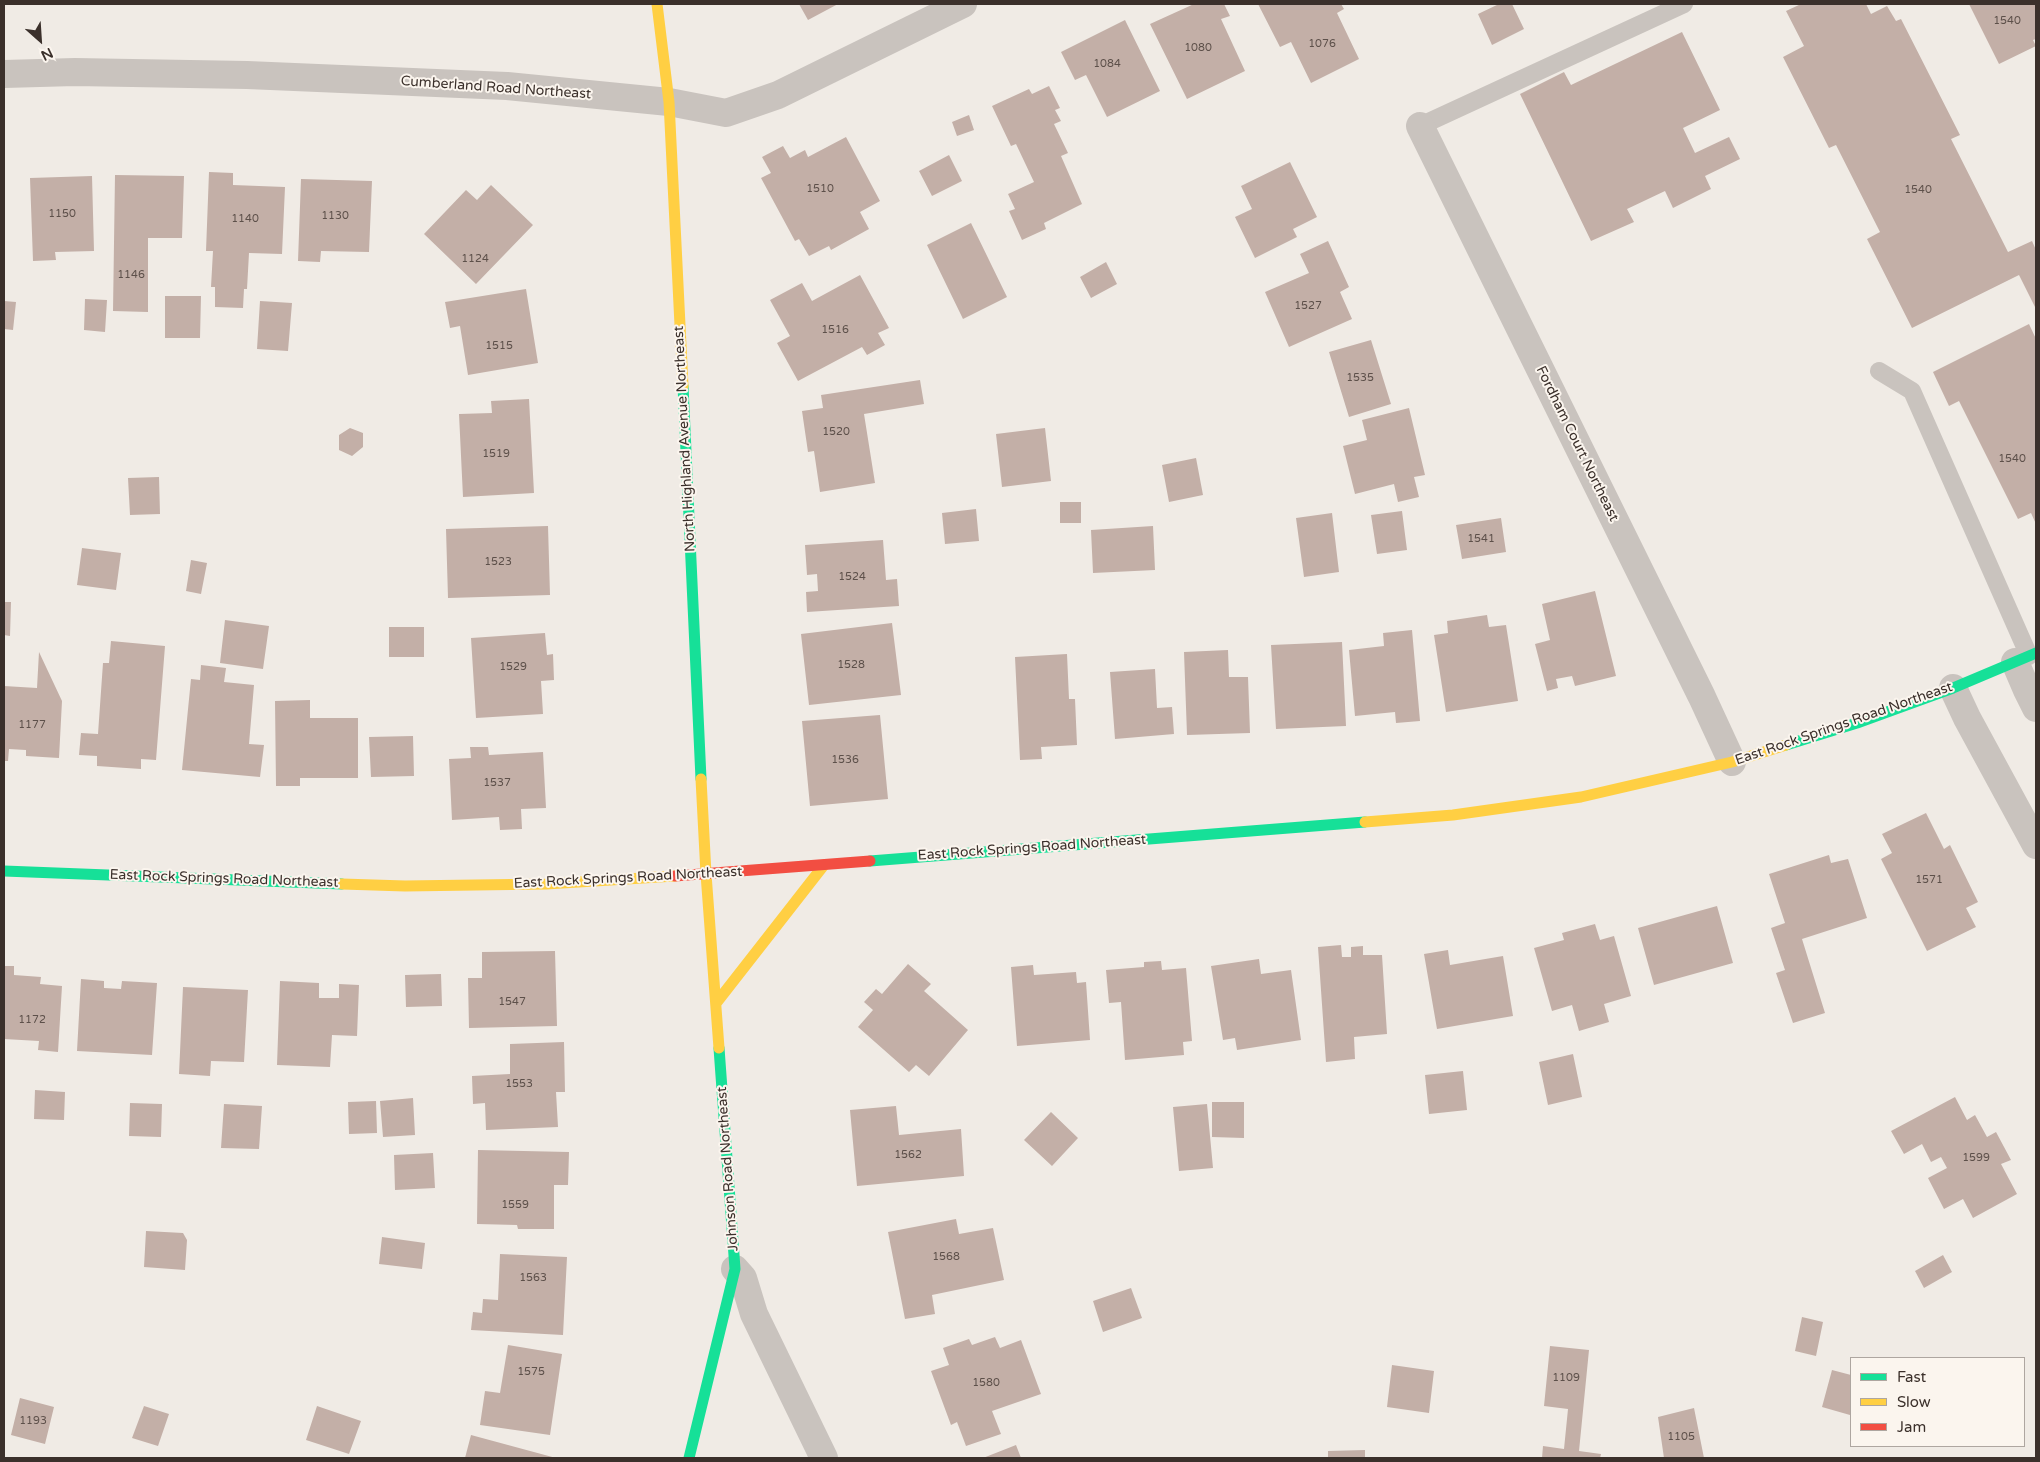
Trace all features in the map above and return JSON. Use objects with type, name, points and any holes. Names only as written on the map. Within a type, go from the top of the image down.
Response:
[{"type":"street","name":"North Highland Avenue Northeast","points":[[657,4],[669,102],[706,874]]},
{"type":"street","name":"Cumberland Road Northeast","points":[[4,74],[75,72],[247,74],[507,86],[669,102],[726,113],[778,95],[963,4]]},
{"type":"street","name":"Fordham Court Northeast","points":[[1420,126],[1702,697],[1732,762]]},
{"type":"street","name":"East Rock Springs Road Northeast","points":[[4,871],[405,886],[546,884],[706,874],[1453,815],[1582,797],[1732,762],[1857,723],[1953,688],[2027,657]]},
{"type":"street","points":[[2027,657],[2027,690],[2036,708]]},
{"type":"street","points":[[1953,688],[1967,718],[2036,845]]},
{"type":"street","points":[[717,1002],[824,865]]},
{"type":"street","name":"Johnson Road Northeast","points":[[689,1458],[735,1269],[717,1002],[706,874]]},
{"type":"street","points":[[735,1269],[743,1278],[754,1314],[824,1458]]},
{"type":"lane","points":[[1420,126],[1684,4]]},
{"type":"lane","points":[[1879,371],[1912,391],[2027,657]]},
{"type":"building","points":[[799,4],[838,4],[808,20]]},
{"type":"building","points":[[1194,4],[1224,4],[1230,16],[1221,19],[1245,71],[1187,99],[1150,24]]},
{"type":"building","points":[[1258,4],[1341,4],[1344,9],[1337,13],[1359,59],[1311,83],[1291,42],[1280,47]]},
{"type":"building","points":[[1499,4],[1512,4],[1524,29],[1492,45],[1478,14]]},
{"type":"building","points":[[1801,4],[1866,4],[1871,14],[1887,6],[1896,21],[1901,19],[1960,135],[1951,139],[2008,252],[2032,241],[2036,250],[2036,309],[2019,275],[1912,328],[1867,239],[1880,232],[1836,145],[1829,148],[1783,57],[1804,46],[1786,11]]},
{"type":"building","points":[[1969,4],[2036,4],[2036,39],[2033,40],[2036,46],[1999,64]]},
{"type":"building","points":[[1125,20],[1160,91],[1107,117],[1086,75],[1075,80],[1061,52]]},
{"type":"building","points":[[1682,32],[1720,110],[1683,128],[1695,153],[1729,137],[1740,159],[1705,176],[1711,189],[1673,208],[1665,191],[1627,209],[1634,222],[1591,241],[1520,94],[1564,72],[1571,85]]},
{"type":"building","points":[[1049,86],[1060,108],[1055,110],[1061,121],[1054,124],[1068,153],[1061,156],[1082,204],[1044,223],[1046,229],[1022,240],[1009,211],[1015,209],[1008,194],[1034,182],[1016,144],[1011,146],[992,106],[1029,89],[1032,94]]},
{"type":"building","points":[[969,115],[974,130],[957,136],[952,122]]},
{"type":"building","points":[[846,137],[880,201],[860,212],[869,229],[831,250],[829,246],[809,256],[799,239],[795,241],[761,178],[771,173],[762,157],[783,146],[790,158],[805,150],[808,157]]},
{"type":"building","points":[[949,155],[962,181],[932,196],[919,171]]},
{"type":"building","points":[[1290,162],[1317,217],[1293,229],[1297,237],[1255,258],[1235,217],[1252,209],[1241,186]]},
{"type":"building","points":[[209,172],[233,173],[233,185],[285,187],[282,254],[249,253],[247,289],[244,289],[243,308],[215,307],[215,287],[211,287],[213,251],[206,251]]},
{"type":"building","points":[[115,175],[184,176],[182,238],[148,238],[148,312],[113,311]]},
{"type":"building","points":[[92,176],[94,251],[55,252],[56,260],[33,261],[30,178]]},
{"type":"building","points":[[301,179],[372,181],[369,252],[321,251],[320,262],[298,261]]},
{"type":"building","points":[[491,185],[533,225],[476,284],[424,234],[466,190],[477,200]]},
{"type":"building","points":[[971,223],[1007,297],[963,319],[927,245]]},
{"type":"building","points":[[1328,241],[1349,287],[1340,292],[1352,319],[1289,347],[1265,292],[1309,273],[1300,254]]},
{"type":"building","points":[[1106,262],[1117,284],[1091,298],[1080,277]]},
{"type":"building","points":[[860,275],[889,328],[878,333],[885,345],[867,355],[862,347],[798,381],[777,343],[790,336],[770,300],[802,283],[812,301]]},
{"type":"building","points":[[526,289],[538,363],[468,375],[460,326],[450,328],[445,302]]},
{"type":"building","points":[[165,296],[201,296],[200,338],[165,338]]},
{"type":"building","points":[[85,299],[107,300],[105,332],[84,330]]},
{"type":"building","points":[[4,301],[16,302],[13,330],[4,329]]},
{"type":"building","points":[[260,301],[292,303],[288,351],[257,349]]},
{"type":"building","points":[[2029,324],[2036,339],[2036,524],[2031,513],[2018,519],[1959,401],[1949,406],[1933,372]]},
{"type":"building","points":[[1371,340],[1391,404],[1349,417],[1329,352]]},
{"type":"building","points":[[920,380],[924,404],[864,414],[875,483],[820,492],[814,451],[808,452],[802,411],[823,408],[821,395]]},
{"type":"building","points":[[529,399],[534,493],[463,497],[459,414],[492,413],[491,401]]},
{"type":"building","points":[[1409,408],[1425,475],[1414,477],[1419,497],[1398,502],[1394,484],[1355,494],[1343,446],[1367,440],[1362,420]]},
{"type":"building","points":[[350,428],[363,433],[363,447],[352,456],[339,450],[339,435]]},
{"type":"building","points":[[1045,428],[1051,481],[1002,487],[996,434]]},
{"type":"building","points":[[1196,458],[1203,495],[1169,502],[1162,465]]},
{"type":"building","points":[[159,477],[160,514],[130,515],[128,478]]},
{"type":"building","points":[[1060,502],[1081,502],[1081,523],[1060,523]]},
{"type":"building","points":[[976,509],[979,541],[945,544],[942,513]]},
{"type":"building","points":[[1402,511],[1407,550],[1377,554],[1371,515]]},
{"type":"building","points":[[1332,513],[1339,572],[1304,577],[1296,518]]},
{"type":"building","points":[[1501,518],[1506,552],[1462,559],[1456,525]]},
{"type":"building","points":[[548,526],[550,595],[448,598],[446,529]]},
{"type":"building","points":[[1153,526],[1155,570],[1093,573],[1091,530]]},
{"type":"building","points":[[883,540],[886,580],[897,579],[899,606],[807,612],[806,592],[818,591],[817,574],[807,575],[805,545]]},
{"type":"building","points":[[82,548],[121,553],[116,590],[77,585]]},
{"type":"building","points":[[191,560],[207,563],[201,594],[186,591]]},
{"type":"building","points":[[1595,591],[1616,676],[1575,686],[1572,676],[1556,679],[1558,688],[1547,691],[1535,644],[1550,640],[1542,604]]},
{"type":"building","points":[[4,602],[11,602],[10,636],[4,635]]},
{"type":"building","points":[[1487,615],[1489,627],[1506,625],[1518,701],[1446,712],[1434,635],[1448,633],[1447,621]]},
{"type":"building","points":[[225,620],[269,626],[263,669],[220,663]]},
{"type":"building","points":[[892,623],[901,695],[809,705],[801,634]]},
{"type":"building","points":[[389,627],[424,627],[424,657],[389,657]]},
{"type":"building","points":[[1412,630],[1420,721],[1396,723],[1395,712],[1355,716],[1349,650],[1384,646],[1383,633]]},
{"type":"building","points":[[545,633],[547,655],[553,654],[554,680],[541,681],[543,714],[476,718],[471,638]]},
{"type":"building","points":[[111,641],[165,646],[156,760],[141,759],[141,769],[97,766],[97,756],[79,755],[81,733],[98,734],[103,663],[109,663]]},
{"type":"building","points":[[1342,642],[1346,726],[1276,729],[1271,645]]},
{"type":"building","points":[[1228,650],[1229,677],[1248,677],[1250,733],[1187,735],[1184,652]]},
{"type":"building","points":[[39,652],[62,701],[59,758],[26,756],[26,750],[9,749],[8,761],[4,761],[4,686],[37,688]]},
{"type":"building","points":[[1067,654],[1069,699],[1075,699],[1077,745],[1041,747],[1042,759],[1020,760],[1015,657]]},
{"type":"building","points":[[201,665],[226,668],[224,682],[254,685],[249,744],[264,745],[260,777],[182,770],[191,679],[200,680]]},
{"type":"building","points":[[1155,669],[1157,708],[1172,707],[1174,734],[1115,739],[1110,672]]},
{"type":"building","points":[[310,700],[310,718],[358,718],[358,778],[300,778],[300,786],[276,786],[275,701]]},
{"type":"building","points":[[880,715],[888,799],[810,806],[802,721]]},
{"type":"building","points":[[413,736],[414,776],[371,777],[369,737]]},
{"type":"building","points":[[470,747],[488,747],[489,755],[543,752],[546,808],[521,809],[522,829],[500,830],[499,817],[452,820],[449,759],[471,758]]},
{"type":"building","points":[[1926,813],[1944,849],[1950,845],[1978,902],[1966,908],[1976,927],[1927,951],[1881,859],[1892,853],[1882,834]]},
{"type":"building","points":[[1829,855],[1831,863],[1848,859],[1867,918],[1802,939],[1825,1013],[1793,1023],[1776,973],[1785,970],[1771,928],[1785,923],[1769,874]]},
{"type":"building","points":[[1717,906],[1733,963],[1654,985],[1638,928]]},
{"type":"building","points":[[1595,924],[1600,940],[1614,936],[1631,996],[1604,1004],[1609,1022],[1579,1031],[1572,1005],[1552,1011],[1534,948],[1564,940],[1562,933]]},
{"type":"building","points":[[1341,945],[1342,957],[1351,957],[1351,947],[1363,946],[1363,955],[1382,955],[1387,1034],[1354,1037],[1355,1059],[1326,1062],[1318,947]]},
{"type":"building","points":[[1448,950],[1450,965],[1503,956],[1513,1016],[1437,1029],[1424,954]]},
{"type":"building","points":[[555,951],[557,1026],[469,1028],[468,978],[482,978],[482,952]]},
{"type":"building","points":[[1259,959],[1261,974],[1291,970],[1301,1040],[1237,1050],[1235,1038],[1223,1040],[1211,966]]},
{"type":"building","points":[[1161,961],[1162,970],[1186,968],[1192,1041],[1183,1042],[1184,1055],[1125,1060],[1121,1002],[1109,1003],[1106,970],[1144,967],[1144,962]]},
{"type":"building","points":[[908,964],[931,984],[924,991],[968,1030],[929,1076],[916,1065],[909,1072],[858,1027],[873,1010],[864,1002],[876,989],[882,994]]},
{"type":"building","points":[[1033,965],[1034,975],[1076,972],[1077,983],[1086,982],[1090,1040],[1017,1046],[1011,967]]},
{"type":"building","points":[[4,966],[14,966],[14,975],[41,977],[40,984],[62,986],[58,1052],[38,1050],[39,1041],[4,1039]]},
{"type":"building","points":[[441,974],[442,1006],[406,1007],[405,975]]},
{"type":"building","points":[[81,979],[104,981],[104,988],[121,989],[122,981],[157,983],[152,1055],[77,1051]]},
{"type":"building","points":[[280,981],[319,983],[319,998],[339,998],[339,984],[359,985],[357,1036],[332,1035],[330,1067],[277,1065]]},
{"type":"building","points":[[183,987],[248,990],[244,1062],[211,1061],[210,1076],[179,1074]]},
{"type":"building","points":[[564,1042],[565,1092],[556,1092],[558,1127],[486,1130],[485,1103],[473,1104],[472,1076],[510,1074],[510,1044]]},
{"type":"building","points":[[1573,1054],[1582,1097],[1548,1105],[1539,1062]]},
{"type":"building","points":[[1463,1071],[1467,1110],[1429,1114],[1425,1075]]},
{"type":"building","points":[[35,1090],[65,1092],[64,1120],[34,1119]]},
{"type":"building","points":[[1955,1097],[1967,1120],[1975,1115],[1987,1137],[1996,1132],[2011,1160],[2001,1164],[2017,1194],[1973,1218],[1963,1199],[1944,1209],[1928,1178],[1947,1168],[1941,1157],[1931,1162],[1922,1144],[1904,1154],[1891,1131]]},
{"type":"building","points":[[413,1098],[415,1135],[383,1137],[380,1101]]},
{"type":"building","points":[[376,1101],[377,1133],[349,1134],[348,1102]]},
{"type":"building","points":[[1212,1102],[1244,1102],[1244,1138],[1212,1137]]},
{"type":"building","points":[[130,1103],[162,1104],[161,1137],[129,1136]]},
{"type":"building","points":[[224,1104],[262,1106],[259,1149],[221,1148]]},
{"type":"building","points":[[1207,1104],[1213,1168],[1179,1171],[1173,1107]]},
{"type":"building","points":[[896,1106],[899,1135],[961,1129],[964,1176],[857,1186],[850,1110]]},
{"type":"building","points":[[1051,1112],[1078,1138],[1052,1166],[1024,1140]]},
{"type":"building","points":[[478,1150],[569,1152],[568,1185],[554,1185],[554,1229],[518,1229],[517,1225],[477,1224]]},
{"type":"building","points":[[433,1153],[435,1188],[395,1190],[394,1155]]},
{"type":"building","points":[[956,1219],[959,1234],[993,1228],[1004,1280],[932,1295],[935,1314],[905,1319],[888,1232]]},
{"type":"building","points":[[146,1231],[183,1233],[187,1240],[185,1270],[144,1267]]},
{"type":"building","points":[[382,1237],[425,1243],[422,1269],[379,1264]]},
{"type":"building","points":[[500,1254],[567,1257],[563,1335],[471,1330],[473,1312],[482,1313],[483,1299],[498,1300]]},
{"type":"building","points":[[1943,1255],[1952,1272],[1924,1288],[1915,1271]]},
{"type":"building","points":[[1131,1288],[1142,1318],[1103,1332],[1093,1301]]},
{"type":"building","points":[[1802,1317],[1823,1322],[1816,1356],[1795,1351]]},
{"type":"building","points":[[995,1337],[1000,1348],[1021,1340],[1041,1394],[992,1411],[1001,1434],[966,1446],[957,1422],[951,1425],[931,1371],[949,1365],[943,1348],[969,1339],[972,1345]]},
{"type":"building","points":[[508,1345],[562,1354],[550,1435],[480,1425],[485,1391],[500,1393]]},
{"type":"building","points":[[1550,1346],[1589,1350],[1579,1451],[1601,1454],[1600,1458],[1542,1458],[1543,1446],[1564,1449],[1568,1409],[1544,1406]]},
{"type":"building","points":[[1392,1365],[1434,1371],[1429,1413],[1387,1407]]},
{"type":"building","points":[[1832,1370],[1850,1375],[1850,1415],[1822,1407]]},
{"type":"building","points":[[20,1398],[54,1407],[45,1444],[11,1435]]},
{"type":"building","points":[[144,1406],[169,1414],[158,1446],[132,1438]]},
{"type":"building","points":[[317,1406],[361,1421],[349,1454],[306,1440]]},
{"type":"building","points":[[1694,1408],[1704,1458],[1664,1458],[1658,1417]]},
{"type":"building","points":[[471,1435],[556,1458],[465,1458]]},
{"type":"building","points":[[1016,1445],[1021,1458],[983,1458]]},
{"type":"building","points":[[1365,1450],[1365,1458],[1328,1458],[1328,1451]]},
{"type":"traffic: fast","points":[[683,386],[701,779]]},
{"type":"traffic: fast","points":[[1786,745],[1857,723],[1953,688],[2036,653]]},
{"type":"traffic: fast","points":[[870,861],[1365,822]]},
{"type":"traffic: fast","points":[[4,871],[342,884]]},
{"type":"traffic: fast","points":[[689,1458],[735,1269],[719,1048]]},
{"type":"traffic: slow","points":[[657,4],[669,102],[683,386]]},
{"type":"traffic: slow","points":[[1365,822],[1453,815],[1581,797],[1732,762],[1786,745]]},
{"type":"traffic: slow","points":[[701,779],[719,1048]]},
{"type":"traffic: slow","points":[[717,1002],[824,865]]},
{"type":"traffic: slow","points":[[342,884],[405,886],[546,884],[675,876]]},
{"type":"traffic: jam","points":[[675,876],[870,861]]}]
